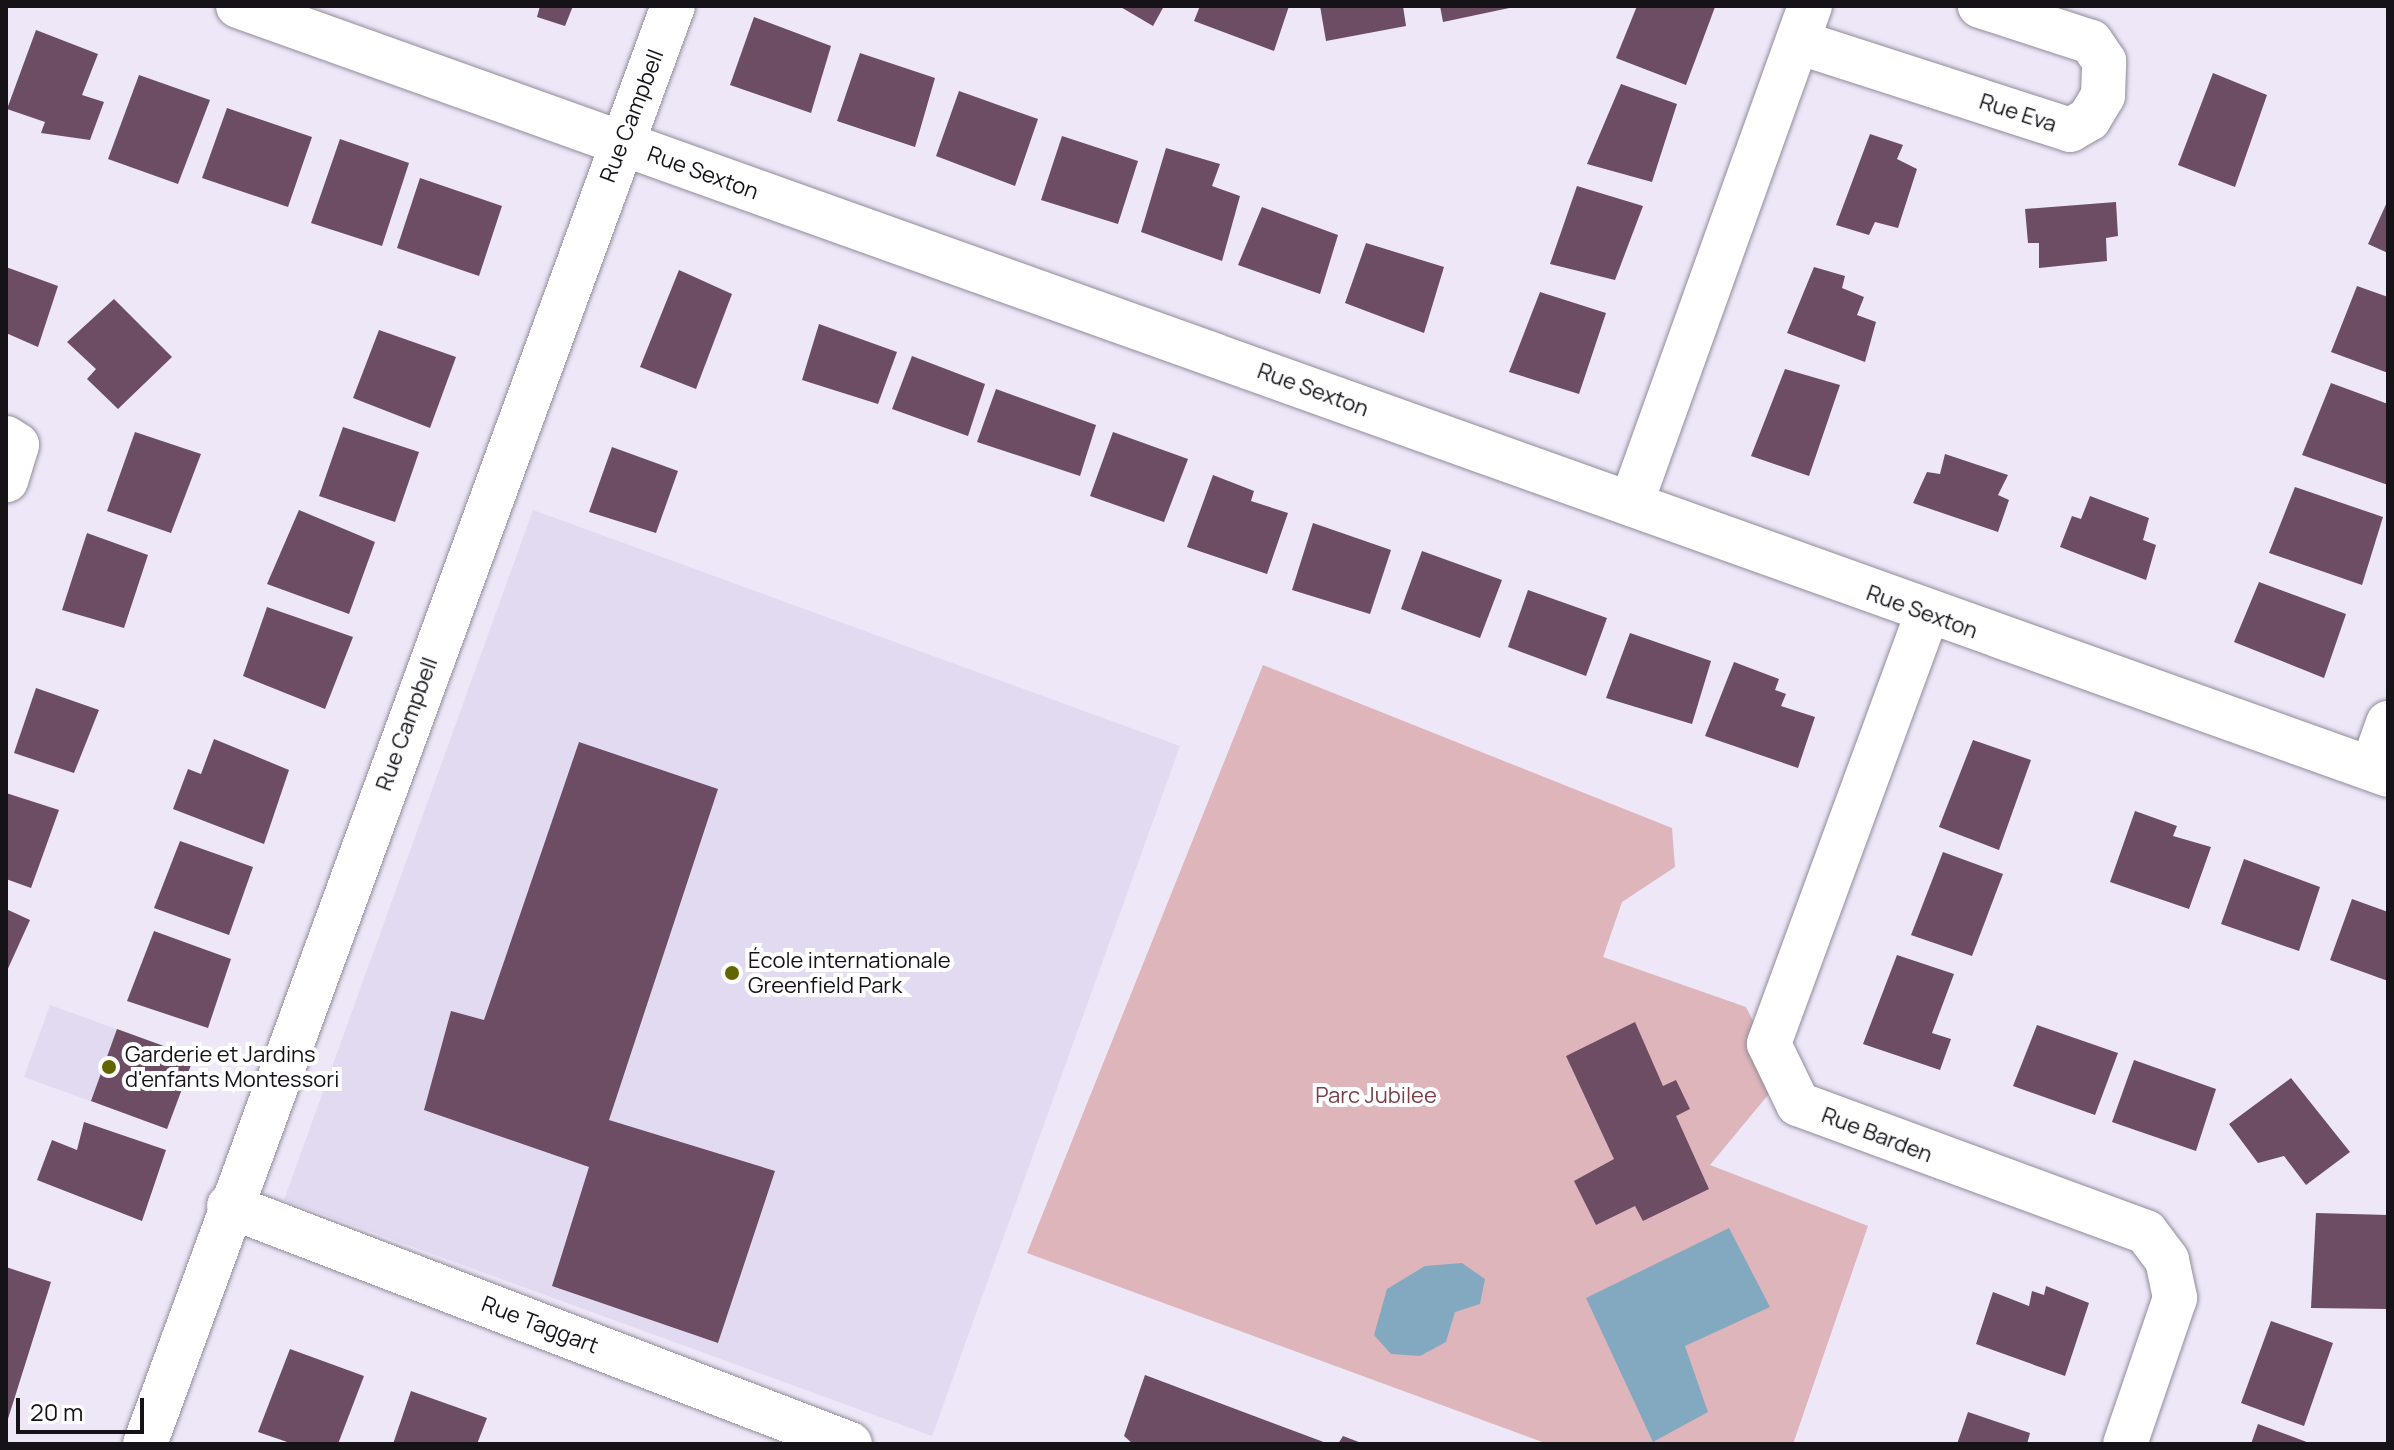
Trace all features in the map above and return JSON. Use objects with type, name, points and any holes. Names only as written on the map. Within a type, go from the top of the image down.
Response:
[{"type":"street","name":"Rue Sexton","points":[[238,6],[1631,504],[1927,614],[2380,771]]},
{"type":"street","name":"Rue Campbell","points":[[145,1444],[229,1206],[673,6]]},
{"type":"street","name":"Rue Eva","points":[[1631,504],[1804,24],[2070,130],[2089,119],[2103,96],[2104,61],[2091,42],[1980,6]]},
{"type":"street","points":[[6,438],[17,445],[6,480]]},
{"type":"street","name":"Rue Barden","points":[[1927,614],[1769,1044],[1798,1104],[2146,1232],[2167,1260],[2175,1298],[2125,1444]]},
{"type":"street","points":[[2380,771],[2388,723]]},
{"type":"street","name":"Rue Taggart","points":[[229,1206],[850,1444]]},
{"type":"shaded area","name":"École internationale Greenfield Park","points":[[533,510],[1180,746],[932,1436],[284,1200]]},
{"type":"shaded area","name":"Garderie et Jardins d'enfants Montessori","points":[[50,1005],[194,1057],[167,1129],[24,1077]]},
{"type":"green space","name":"Parc Jubilee","points":[[1263,665],[1672,828],[1675,867],[1622,902],[1603,957],[1746,1007],[1782,1078],[1710,1165],[1868,1226],[1793,1444],[1548,1444],[1027,1253]]},
{"type":"water","points":[[1729,1228],[1770,1307],[1685,1346],[1708,1412],[1653,1442],[1586,1298]]},
{"type":"water","points":[[1462,1263],[1485,1279],[1480,1304],[1455,1312],[1446,1342],[1420,1356],[1391,1354],[1374,1335],[1387,1289],[1425,1266]]},
{"type":"building","points":[[540,6],[573,6],[565,26],[537,17]]},
{"type":"building","points":[[1119,6],[1164,6],[1153,26]]},
{"type":"building","points":[[1200,6],[1289,6],[1274,51],[1194,21]]},
{"type":"building","points":[[1320,6],[1403,6],[1406,26],[1326,41]]},
{"type":"building","points":[[1440,6],[1514,6],[1514,7],[1443,22]]},
{"type":"building","points":[[1637,6],[1715,7],[1686,85],[1616,58]]},
{"type":"building","points":[[754,17],[831,46],[811,113],[730,85]]},
{"type":"building","points":[[36,30],[98,54],[82,95],[104,102],[90,140],[41,133],[45,122],[7,109]]},
{"type":"building","points":[[860,53],[935,78],[915,147],[837,121]]},
{"type":"building","points":[[2213,73],[2267,95],[2235,187],[2178,165]]},
{"type":"building","points":[[139,75],[210,100],[178,184],[108,159]]},
{"type":"building","points":[[1621,84],[1677,104],[1652,182],[1587,164]]},
{"type":"building","points":[[959,91],[1038,119],[1015,186],[936,156]]},
{"type":"building","points":[[227,108],[312,137],[288,207],[202,178]]},
{"type":"building","points":[[1870,134],[1903,145],[1897,159],[1917,169],[1898,228],[1875,222],[1869,235],[1836,225]]},
{"type":"building","points":[[1062,136],[1138,161],[1118,224],[1041,200]]},
{"type":"building","points":[[340,139],[409,163],[382,246],[311,223]]},
{"type":"building","points":[[1166,148],[1220,164],[1212,186],[1240,196],[1222,261],[1141,232]]},
{"type":"building","points":[[420,178],[502,206],[479,276],[397,248]]},
{"type":"building","points":[[1577,186],[1643,206],[1615,280],[1550,264]]},
{"type":"building","points":[[2388,200],[2388,253],[2368,244]]},
{"type":"building","points":[[2116,202],[2118,236],[2106,238],[2107,261],[2039,268],[2039,243],[2028,243],[2025,209]]},
{"type":"building","points":[[1262,207],[1338,235],[1320,294],[1238,265]]},
{"type":"building","points":[[1366,243],[1444,267],[1424,333],[1345,303]]},
{"type":"building","points":[[6,267],[58,286],[38,347],[6,333]]},
{"type":"building","points":[[1814,267],[1845,276],[1842,288],[1864,297],[1857,315],[1876,322],[1865,362],[1787,333]]},
{"type":"building","points":[[679,270],[732,294],[696,389],[640,367]]},
{"type":"building","points":[[2357,286],[2388,297],[2388,373],[2331,352]]},
{"type":"building","points":[[1540,292],[1606,313],[1579,394],[1509,372]]},
{"type":"building","points":[[114,299],[172,357],[118,409],[87,379],[96,369],[67,342]]},
{"type":"building","points":[[819,324],[897,352],[878,404],[802,380]]},
{"type":"building","points":[[379,330],[456,357],[430,428],[353,398]]},
{"type":"building","points":[[912,356],[985,384],[968,436],[892,409]]},
{"type":"building","points":[[1785,369],[1840,385],[1809,476],[1751,456]]},
{"type":"building","points":[[2331,383],[2388,404],[2388,485],[2302,455]]},
{"type":"building","points":[[996,389],[1096,425],[1080,476],[977,442]]},
{"type":"building","points":[[343,427],[419,452],[395,522],[319,496]]},
{"type":"building","points":[[135,432],[201,454],[171,533],[107,511]]},
{"type":"building","points":[[1113,432],[1188,459],[1164,522],[1090,496]]},
{"type":"building","points":[[612,447],[678,471],[656,533],[589,512]]},
{"type":"building","points":[[1945,454],[2008,475],[1998,495],[2009,500],[1998,532],[1913,503],[1927,472],[1940,474]]},
{"type":"building","points":[[1213,475],[1254,491],[1251,501],[1288,513],[1267,574],[1187,547]]},
{"type":"building","points":[[2295,487],[2383,517],[2362,585],[2269,553]]},
{"type":"building","points":[[2090,496],[2149,518],[2143,540],[2156,545],[2146,580],[2060,547],[2072,516],[2081,519]]},
{"type":"building","points":[[299,510],[375,542],[349,614],[267,584]]},
{"type":"building","points":[[1313,523],[1391,550],[1370,614],[1292,590]]},
{"type":"building","points":[[87,533],[148,555],[124,628],[62,610]]},
{"type":"building","points":[[1422,551],[1502,580],[1480,638],[1401,609]]},
{"type":"building","points":[[2259,582],[2346,614],[2324,678],[2234,642]]},
{"type":"building","points":[[1528,590],[1607,618],[1586,676],[1508,647]]},
{"type":"building","points":[[267,607],[353,637],[325,709],[243,676]]},
{"type":"building","points":[[1630,633],[1711,661],[1692,724],[1606,698]]},
{"type":"building","points":[[1734,662],[1779,679],[1775,690],[1786,694],[1781,706],[1815,717],[1798,768],[1705,736]]},
{"type":"building","points":[[36,688],[99,710],[74,773],[14,753]]},
{"type":"building","points":[[214,739],[289,770],[264,844],[173,809],[188,769],[201,774]]},
{"type":"building","points":[[1973,740],[2031,760],[1999,850],[1939,827]]},
{"type":"building","points":[[579,742],[718,789],[609,1120],[775,1171],[718,1343],[552,1286],[589,1167],[424,1110],[451,1011],[484,1020]]},
{"type":"building","points":[[6,793],[59,810],[31,888],[6,879]]},
{"type":"building","points":[[2135,811],[2177,826],[2173,836],[2211,847],[2189,909],[2110,882]]},
{"type":"building","points":[[180,841],[253,867],[229,935],[154,908]]},
{"type":"building","points":[[1943,852],[2003,874],[1972,956],[1911,935]]},
{"type":"building","points":[[2244,859],[2320,887],[2299,951],[2221,924]]},
{"type":"building","points":[[2352,899],[2388,912],[2388,981],[2330,960]]},
{"type":"building","points":[[6,909],[30,920],[6,973]]},
{"type":"building","points":[[154,931],[231,959],[208,1028],[127,1001]]},
{"type":"building","points":[[1897,955],[1954,974],[1932,1033],[1951,1039],[1940,1070],[1863,1044]]},
{"type":"building","points":[[1635,1022],[1663,1086],[1676,1080],[1690,1109],[1676,1116],[1709,1189],[1643,1221],[1635,1206],[1596,1225],[1574,1181],[1614,1159],[1566,1056]]},
{"type":"building","points":[[2037,1025],[2118,1053],[2095,1115],[2013,1086]]},
{"type":"building","name":"Garderie et Jardins d'enfants Montessori","points":[[117,1029],[194,1057],[167,1129],[91,1101]]},
{"type":"building","points":[[2134,1060],[2216,1089],[2196,1151],[2112,1122]]},
{"type":"building","points":[[2291,1078],[2350,1152],[2306,1185],[2284,1156],[2258,1163],[2229,1124]]},
{"type":"building","points":[[84,1122],[166,1150],[142,1221],[37,1180],[52,1140],[77,1150]]},
{"type":"building","points":[[2316,1213],[2388,1215],[2388,1309],[2311,1308]]},
{"type":"building","points":[[6,1267],[51,1282],[7,1422],[6,1422]]},
{"type":"building","points":[[2046,1286],[2089,1303],[2065,1376],[1976,1344],[1993,1292],[2029,1306],[2032,1291],[2044,1295]]},
{"type":"building","points":[[2271,1321],[2333,1343],[2304,1426],[2241,1403]]},
{"type":"building","points":[[290,1349],[364,1376],[338,1444],[293,1444],[258,1432]]},
{"type":"building","points":[[1145,1375],[1329,1444],[1133,1444],[1124,1436]]},
{"type":"building","points":[[411,1391],[487,1418],[477,1444],[393,1444]]},
{"type":"building","points":[[1968,1412],[2030,1433],[2027,1444],[1957,1444]]},
{"type":"building","points":[[2258,1424],[2312,1444],[2251,1444]]},
{"type":"building","points":[[1343,1436],[1364,1444],[1338,1444]]},
{"type":"place","name":"École internationale Greenfield Park","points":[[732,973]]},
{"type":"place","name":"Garderie et Jardins d'enfants Montessori","points":[[109,1067]]}]
